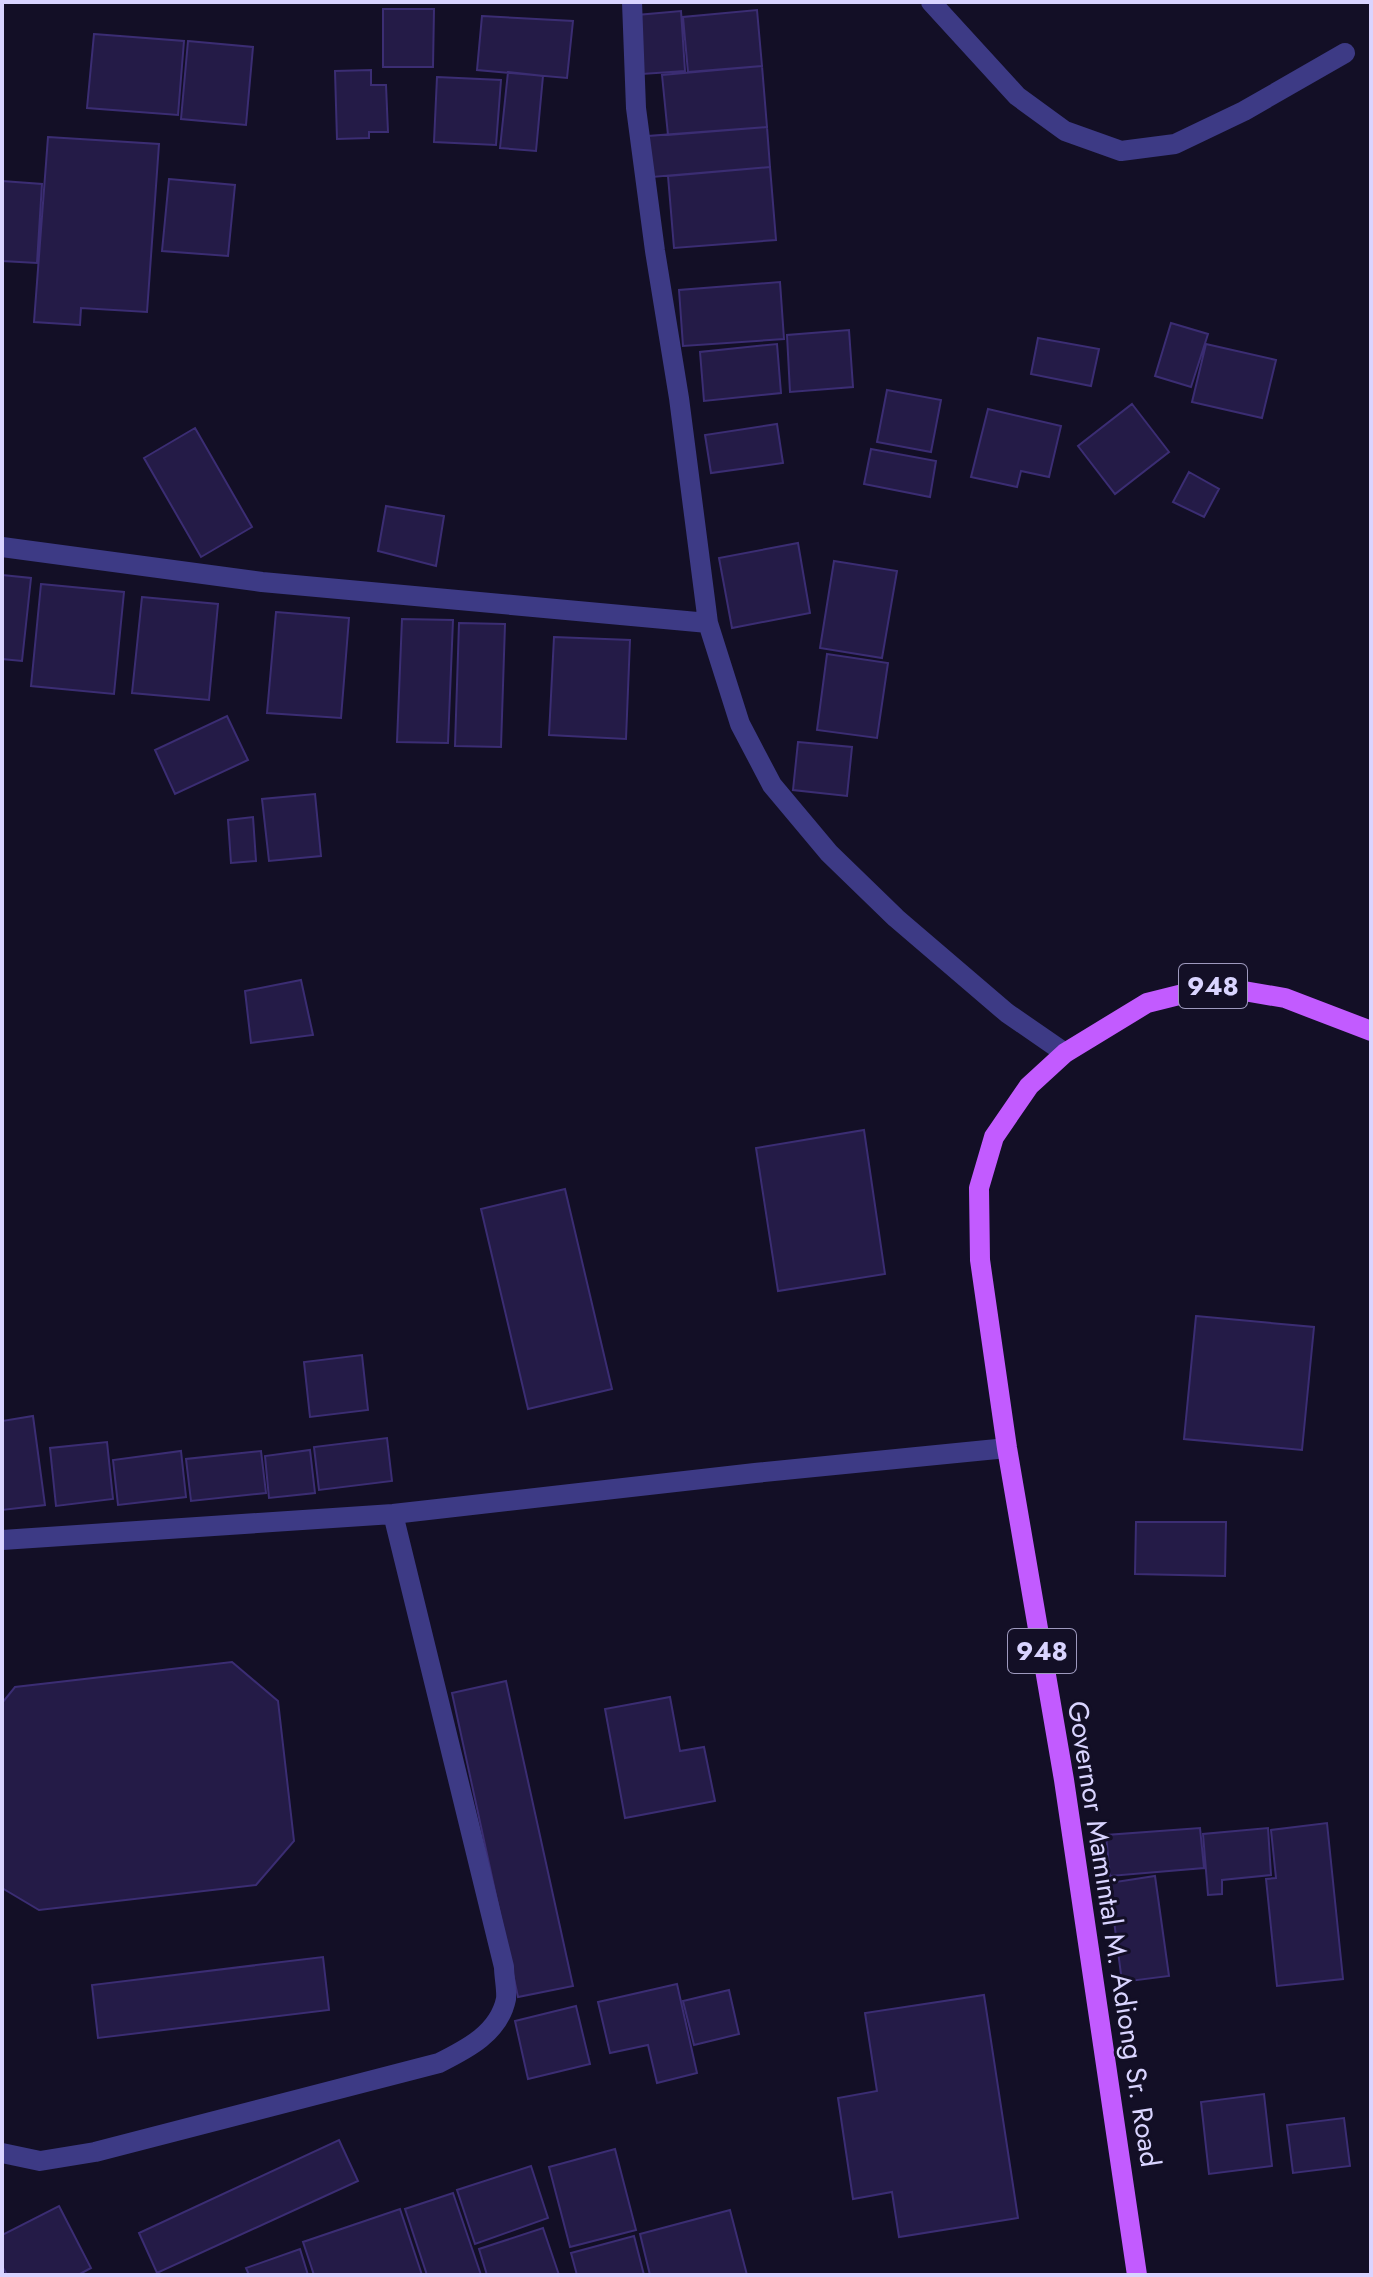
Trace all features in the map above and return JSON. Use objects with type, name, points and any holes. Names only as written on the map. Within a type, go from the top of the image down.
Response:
[{"type":"main road","name":"Governor Mamintal M. Adiong Sr. Road","points":[[1137,2275],[1064,1780],[1007,1448],[980,1260],[979,1188],[994,1137],[1029,1086],[1065,1053],[1147,1003],[1215,986],[1285,998],[1371,1031]]},
{"type":"street","points":[[632,2],[636,108],[679,398],[708,623],[740,724],[772,785],[829,853],[896,918],[1007,1013],[1065,1053]]},
{"type":"street","points":[[931,2],[1017,96],[1065,131],[1121,151],[1175,144],[1244,111],[1345,53]]},
{"type":"street","points":[[2,547],[262,582],[708,623]]},
{"type":"street","points":[[2,1540],[393,1514],[1007,1448]]},
{"type":"street","points":[[2,2153],[40,2161],[95,2152],[425,2067],[478,2043],[496,2022],[506,1999],[504,1967],[393,1514]]},
{"type":"building","points":[[383,9],[434,9],[433,67],[383,67]]},
{"type":"building","points":[[757,10],[762,66],[688,72],[683,17]]},
{"type":"building","points":[[681,11],[685,71],[642,74],[637,15]]},
{"type":"building","points":[[482,16],[573,21],[567,78],[477,70]]},
{"type":"building","points":[[94,34],[184,41],[178,115],[87,108]]},
{"type":"building","points":[[188,41],[253,47],[246,125],[181,119]]},
{"type":"building","points":[[762,66],[767,127],[668,135],[662,75]]},
{"type":"building","points":[[371,70],[371,85],[386,85],[388,132],[369,132],[369,138],[337,139],[335,71]]},
{"type":"building","points":[[508,72],[543,76],[536,151],[500,148]]},
{"type":"building","points":[[437,77],[501,80],[496,145],[434,142]]},
{"type":"building","points":[[767,127],[770,167],[652,177],[648,136]]},
{"type":"building","points":[[48,137],[159,144],[147,312],[81,308],[80,325],[34,322]]},
{"type":"building","points":[[770,167],[776,240],[674,248],[668,176]]},
{"type":"building","points":[[169,179],[235,185],[228,256],[162,251]]},
{"type":"building","points":[[2,181],[42,184],[37,263],[2,261]]},
{"type":"building","points":[[780,282],[784,339],[683,346],[679,290]]},
{"type":"building","points":[[1171,323],[1208,334],[1191,387],[1155,376]]},
{"type":"building","points":[[849,330],[853,387],[790,392],[787,335]]},
{"type":"building","points":[[1038,338],[1099,349],[1091,386],[1031,374]]},
{"type":"building","points":[[777,344],[781,393],[704,401],[700,352]]},
{"type":"building","points":[[1206,344],[1276,360],[1262,418],[1192,402]]},
{"type":"building","points":[[887,390],[941,400],[931,452],[877,442]]},
{"type":"building","points":[[1132,404],[1169,452],[1115,494],[1078,446]]},
{"type":"building","points":[[988,409],[1061,426],[1049,477],[1021,471],[1017,487],[971,477]]},
{"type":"building","points":[[777,424],[783,463],[711,473],[705,435]]},
{"type":"building","points":[[195,428],[252,527],[201,557],[144,458]]},
{"type":"building","points":[[871,449],[936,461],[930,497],[864,484]]},
{"type":"building","points":[[1189,472],[1219,489],[1204,517],[1173,502]]},
{"type":"building","points":[[386,506],[444,516],[436,566],[378,551]]},
{"type":"building","points":[[798,543],[810,613],[732,628],[719,558]]},
{"type":"building","points":[[834,561],[897,571],[882,658],[820,648]]},
{"type":"building","points":[[2,575],[31,578],[22,661],[2,659]]},
{"type":"building","points":[[41,584],[124,592],[114,694],[31,686]]},
{"type":"building","points":[[142,597],[218,604],[209,700],[132,693]]},
{"type":"building","points":[[276,612],[349,618],[341,718],[267,713]]},
{"type":"building","points":[[402,619],[453,620],[448,743],[397,742]]},
{"type":"building","points":[[459,623],[505,624],[501,747],[455,746]]},
{"type":"building","points":[[554,637],[630,640],[626,739],[549,735]]},
{"type":"building","points":[[827,654],[888,663],[877,738],[817,730]]},
{"type":"building","points":[[227,716],[248,760],[175,794],[155,750]]},
{"type":"building","points":[[798,742],[852,747],[847,796],[793,790]]},
{"type":"building","points":[[315,794],[321,856],[269,861],[262,799]]},
{"type":"building","points":[[253,817],[256,861],[231,863],[228,820]]},
{"type":"building","points":[[301,980],[313,1035],[251,1043],[245,991]]},
{"type":"building","points":[[864,1130],[885,1274],[778,1291],[756,1148]]},
{"type":"building","points":[[565,1189],[612,1389],[528,1409],[481,1209]]},
{"type":"building","points":[[1196,1316],[1314,1327],[1302,1450],[1184,1439]]},
{"type":"building","points":[[362,1355],[368,1410],[310,1417],[304,1362]]},
{"type":"building","points":[[33,1416],[45,1505],[2,1510],[2,1421]]},
{"type":"building","points":[[387,1438],[392,1481],[319,1490],[314,1447]]},
{"type":"building","points":[[107,1442],[113,1499],[56,1506],[50,1448]]},
{"type":"building","points":[[310,1450],[315,1493],[269,1498],[265,1456]]},
{"type":"building","points":[[181,1451],[186,1497],[118,1505],[113,1460]]},
{"type":"building","points":[[261,1451],[266,1493],[191,1501],[186,1459]]},
{"type":"building","points":[[1136,1522],[1226,1522],[1225,1576],[1135,1574]]},
{"type":"building","points":[[232,1662],[278,1701],[294,1841],[256,1885],[39,1910],[2,1888],[2,1703],[15,1687]]},
{"type":"building","points":[[506,1681],[573,1986],[518,1997],[452,1693]]},
{"type":"building","points":[[670,1697],[680,1751],[704,1747],[715,1801],[625,1818],[605,1709]]},
{"type":"building","points":[[1327,1823],[1343,1979],[1277,1986],[1266,1879],[1276,1878],[1271,1830]]},
{"type":"building","points":[[1200,1828],[1204,1868],[1110,1876],[1106,1835]]},
{"type":"building","points":[[1268,1828],[1271,1875],[1222,1880],[1222,1894],[1208,1895],[1203,1834]]},
{"type":"building","points":[[1155,1876],[1169,1976],[1122,1982],[1109,1883]]},
{"type":"building","points":[[323,1957],[329,2010],[98,2038],[92,1985]]},
{"type":"building","points":[[677,1984],[697,2073],[657,2083],[648,2045],[610,2053],[598,2002]]},
{"type":"building","points":[[729,1990],[739,2034],[694,2045],[683,2001]]},
{"type":"building","points":[[984,1995],[1018,2218],[899,2237],[892,2192],[853,2199],[838,2098],[877,2091],[865,2013]]},
{"type":"building","points":[[576,2006],[590,2064],[528,2079],[515,2021]]},
{"type":"building","points":[[1264,2094],[1272,2166],[1209,2174],[1201,2102]]},
{"type":"building","points":[[1344,2118],[1350,2166],[1293,2173],[1287,2125]]},
{"type":"building","points":[[339,2140],[358,2181],[157,2273],[139,2233]]},
{"type":"building","points":[[615,2149],[636,2230],[570,2247],[549,2167]]},
{"type":"building","points":[[531,2166],[548,2218],[475,2244],[457,2190]]},
{"type":"building","points":[[453,2193],[481,2275],[427,2275],[405,2209]]},
{"type":"building","points":[[59,2206],[91,2268],[78,2275],[7,2275],[2,2266],[2,2235]]},
{"type":"building","points":[[400,2209],[422,2275],[314,2275],[303,2242]]},
{"type":"building","points":[[730,2210],[747,2275],[650,2275],[640,2234]]},
{"type":"building","points":[[543,2228],[559,2275],[487,2275],[479,2249]]},
{"type":"building","points":[[634,2236],[644,2275],[577,2275],[571,2253]]},
{"type":"building","points":[[300,2249],[308,2275],[249,2275],[246,2268]]}]
